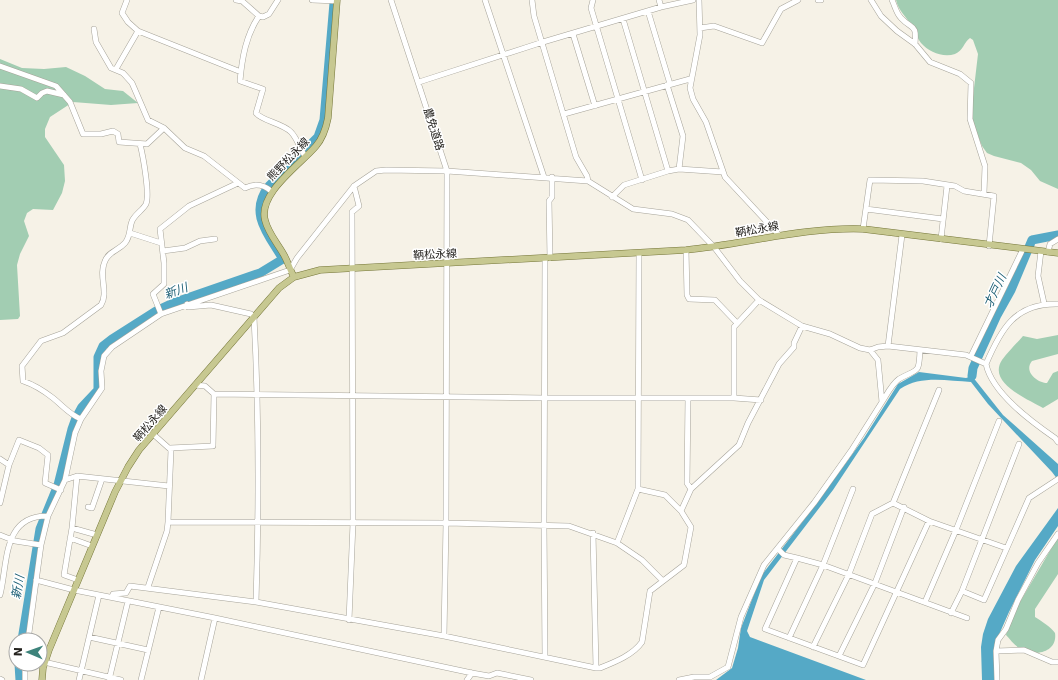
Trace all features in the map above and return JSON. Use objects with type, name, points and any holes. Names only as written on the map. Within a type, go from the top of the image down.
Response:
[{"type":"main road","name":"熊野松永線","points":[[294,277],[268,229],[264,209],[271,191],[316,145],[324,133],[328,118],[337,1]]},
{"type":"main road","name":"鞆松永線","points":[[48,652],[120,481],[128,467],[153,434],[279,288],[294,277],[320,270],[686,250],[714,247],[827,228],[864,229],[989,246],[1058,253]]},
{"type":"street","points":[[127,0],[122,13],[128,22],[138,31],[241,72]]},
{"type":"street","points":[[236,0],[242,1],[259,16],[263,17],[269,14],[278,0]]},
{"type":"street","points":[[312,0],[337,1]]},
{"type":"street","name":"農免道路","points":[[391,0],[447,171],[447,396],[444,636]]},
{"type":"street","points":[[485,0],[544,177]]},
{"type":"street","points":[[532,0],[534,16],[543,42],[576,157],[587,176],[588,181]]},
{"type":"street","points":[[594,0],[591,8],[642,180]]},
{"type":"street","points":[[659,0],[661,7]]},
{"type":"street","points":[[419,82],[543,42],[661,7],[693,0]]},
{"type":"street","points":[[699,0],[700,28],[690,79],[690,88],[693,99],[706,122],[723,172],[732,185],[760,213],[779,235]]},
{"type":"street","points":[[700,28],[714,26],[762,43],[781,9],[798,0]]},
{"type":"street","points":[[872,0],[881,16],[897,31],[915,44],[930,62],[960,74],[971,83],[969,105],[970,119],[985,166],[984,193]]},
{"type":"street","points":[[892,0],[900,18],[914,27],[916,34],[915,44]]},
{"type":"street","points":[[648,11],[683,136],[679,169]]},
{"type":"street","points":[[259,16],[251,28],[240,81],[263,89],[256,113],[259,117],[271,120],[291,132],[305,156]]},
{"type":"street","points":[[623,19],[668,171]]},
{"type":"street","points":[[94,29],[96,42],[111,68],[116,70],[132,83],[148,120],[164,128],[185,148],[204,156],[245,188],[252,184],[265,186],[271,191]]},
{"type":"street","points":[[116,70],[138,31]]},
{"type":"street","points":[[574,34],[595,106]]},
{"type":"street","points":[[0,66],[56,86],[70,102],[83,134],[101,134],[113,131],[118,134],[119,142],[147,144],[164,128]]},
{"type":"street","points":[[564,114],[690,79]]},
{"type":"street","points":[[0,86],[21,89],[37,98],[42,93],[47,92],[64,95]]},
{"type":"street","points":[[81,419],[73,416],[35,385],[23,381],[22,366],[41,341],[63,332],[101,305],[105,299],[102,272],[104,262],[109,254],[125,243],[130,233],[132,221],[146,204],[147,197],[145,172],[140,144]]},
{"type":"street","points":[[612,197],[624,185],[668,171],[679,169],[723,172]]},
{"type":"street","points":[[29,632],[41,545],[48,516],[65,480],[75,433],[81,419],[102,388],[104,356],[112,347],[161,314],[290,270],[297,258],[354,186],[371,174],[386,170],[447,171],[552,177],[588,181],[633,209],[672,214],[688,220],[714,247],[740,281],[759,300],[802,326],[830,334],[860,348],[870,350],[888,346],[920,350],[975,359],[986,364]]},
{"type":"street","points":[[545,657],[545,398],[549,201],[552,197],[552,177]]},
{"type":"street","points":[[864,229],[870,180],[923,181],[947,186],[955,186],[964,191],[984,193],[994,196],[989,246]]},
{"type":"street","points":[[161,314],[153,294],[164,284],[163,251],[160,229],[188,206],[238,183]]},
{"type":"street","points":[[349,620],[353,523],[354,396],[352,212],[359,206],[354,186]]},
{"type":"street","points":[[941,239],[947,186]]},
{"type":"street","points":[[866,209],[943,219]]},
{"type":"street","points":[[130,233],[161,243]]},
{"type":"street","points":[[888,346],[902,235]]},
{"type":"street","points":[[163,251],[184,248],[200,241],[215,239]]},
{"type":"street","points":[[1048,252],[1050,244],[1058,239]]},
{"type":"street","points":[[975,359],[1026,249]]},
{"type":"street","points":[[686,250],[686,295],[689,299],[715,300],[737,322]]},
{"type":"street","points":[[1041,251],[1038,276],[1044,303]]},
{"type":"street","points":[[617,542],[638,489],[639,253]]},
{"type":"street","points":[[734,398],[734,326],[759,300]]},
{"type":"street","points":[[1058,304],[1044,303],[1026,310],[1008,324],[999,336],[986,364],[990,377],[998,388],[1022,412],[1058,442]]},
{"type":"street","points":[[187,304],[188,307],[211,305],[251,314],[254,317],[258,395],[258,522],[256,602]]},
{"type":"street","points":[[682,511],[691,489],[739,445],[748,423],[779,364],[794,347],[794,343],[802,326]]},
{"type":"street","points":[[870,350],[878,360],[882,402]]},
{"type":"street","points":[[679,680],[694,677],[710,677],[728,667],[741,617],[764,565],[781,551],[851,451],[898,380],[910,375],[919,366],[920,350]]},
{"type":"street","points":[[196,385],[205,386],[214,394],[639,399],[734,398],[760,400]]},
{"type":"street","points":[[813,647],[849,574],[872,514],[893,503],[939,390]]},
{"type":"street","points":[[153,434],[170,448],[213,446],[214,394]]},
{"type":"street","points":[[688,398],[687,483],[691,489]]},
{"type":"street","points":[[925,602],[956,530],[999,421]]},
{"type":"street","points":[[0,504],[9,465],[19,440],[39,448],[48,455],[45,483],[61,490]]},
{"type":"street","points":[[951,613],[962,591],[1020,444]]},
{"type":"street","points":[[148,587],[167,531],[170,448]]},
{"type":"street","points":[[0,459],[9,465]]},
{"type":"street","points":[[65,480],[77,476],[169,486]]},
{"type":"street","points":[[77,476],[72,528],[64,575],[78,580]]},
{"type":"street","points":[[88,507],[92,508],[102,479]]},
{"type":"street","points":[[962,591],[984,600],[1029,498],[1058,480]]},
{"type":"street","points":[[112,597],[113,594],[126,593],[130,586],[148,587],[256,602],[444,636],[596,668],[612,664],[639,647],[642,642],[650,591],[677,572],[686,561],[691,527],[682,511],[665,495],[638,489]]},
{"type":"street","points":[[789,638],[823,565],[853,489]]},
{"type":"street","points":[[893,503],[904,507],[928,521],[956,530],[982,541],[1006,548]]},
{"type":"street","points":[[838,656],[875,583],[904,507]]},
{"type":"street","points":[[0,595],[10,539],[24,521],[39,515],[48,516]]},
{"type":"street","points":[[797,558],[765,629],[863,665],[898,591],[928,521]]},
{"type":"street","points":[[168,522],[446,523],[569,526],[617,542],[642,560],[663,581]]},
{"type":"street","points":[[72,528],[97,535]]},
{"type":"street","points":[[593,533],[596,668]]},
{"type":"street","points":[[997,680],[996,651],[998,640],[1006,629],[1018,600],[1038,563],[1058,534]]},
{"type":"street","points":[[0,535],[10,539],[41,545]]},
{"type":"street","points":[[70,538],[92,546]]},
{"type":"street","points":[[781,551],[797,558],[823,565],[898,591],[967,618]]},
{"type":"street","points":[[36,580],[99,596],[112,597],[215,618],[472,673],[488,676],[497,674],[530,680]]},
{"type":"street","points":[[79,680],[99,596]]},
{"type":"street","points":[[109,679],[128,601]]},
{"type":"street","points":[[141,680],[159,607]]},
{"type":"street","points":[[201,680],[215,618]]},
{"type":"street","points":[[89,637],[118,642],[148,650]]},
{"type":"street","points":[[996,651],[1024,650],[1052,662],[1058,662]]},
{"type":"street","points":[[48,663],[109,679],[121,680]]},
{"type":"street","points":[[467,680],[472,673]]},
{"type":"green space","points":[[896,0],[1058,0],[1058,189],[1040,181],[1031,170],[1021,163],[987,153],[982,146],[972,121],[972,105],[978,54],[973,40],[970,38],[958,53],[950,55],[941,55],[928,49],[918,39],[913,28],[899,8]]},
{"type":"green space","points":[[0,59],[22,68],[44,69],[66,67],[85,76],[105,89],[123,91],[138,103],[111,105],[73,102],[50,117],[45,129],[45,137],[64,165],[65,181],[62,193],[53,210],[33,209],[27,213],[24,221],[29,236],[20,254],[17,265],[20,316],[18,319],[0,320]]},
{"type":"green space","points":[[1058,335],[1058,354],[1032,361],[1029,369],[1030,373],[1036,379],[1043,383],[1047,383],[1053,373],[1058,371],[1058,399],[1043,408],[1019,395],[1004,383],[1000,376],[999,368],[1002,360],[1023,336],[1037,339]]},
{"type":"green space","points":[[1058,537],[1058,574],[1035,609],[1035,617],[1046,624],[1055,633],[1055,640],[1048,649],[1043,652],[1036,653],[1024,651],[1015,645],[1006,635],[1010,619]]},
{"type":"water","points":[[919,372],[966,378],[972,376],[1003,415],[1058,464],[1058,480],[988,404],[971,382],[925,380],[900,389],[833,490],[764,580],[747,631],[750,637],[866,680],[716,680],[732,668],[738,648],[741,628],[761,576],[864,438],[898,384]]},
{"type":"water","points":[[1058,508],[1058,526],[1035,560],[994,646],[995,680],[982,680],[981,647],[983,634],[988,619],[1016,566]]},
{"type":"waterway","name":"新川","points":[[23,632],[40,529],[58,485],[76,418],[82,407],[98,390],[98,357],[103,346],[156,311],[173,303],[260,273],[283,259],[262,223],[260,205],[269,186],[318,137],[324,120],[334,3]]},
{"type":"waterway","name":"才戸川","points":[[972,376],[973,368],[997,315],[1011,290],[1032,240],[1058,235]]},
{"type":"waterway","name":"新川","points":[[20,672],[20,680]]}]
